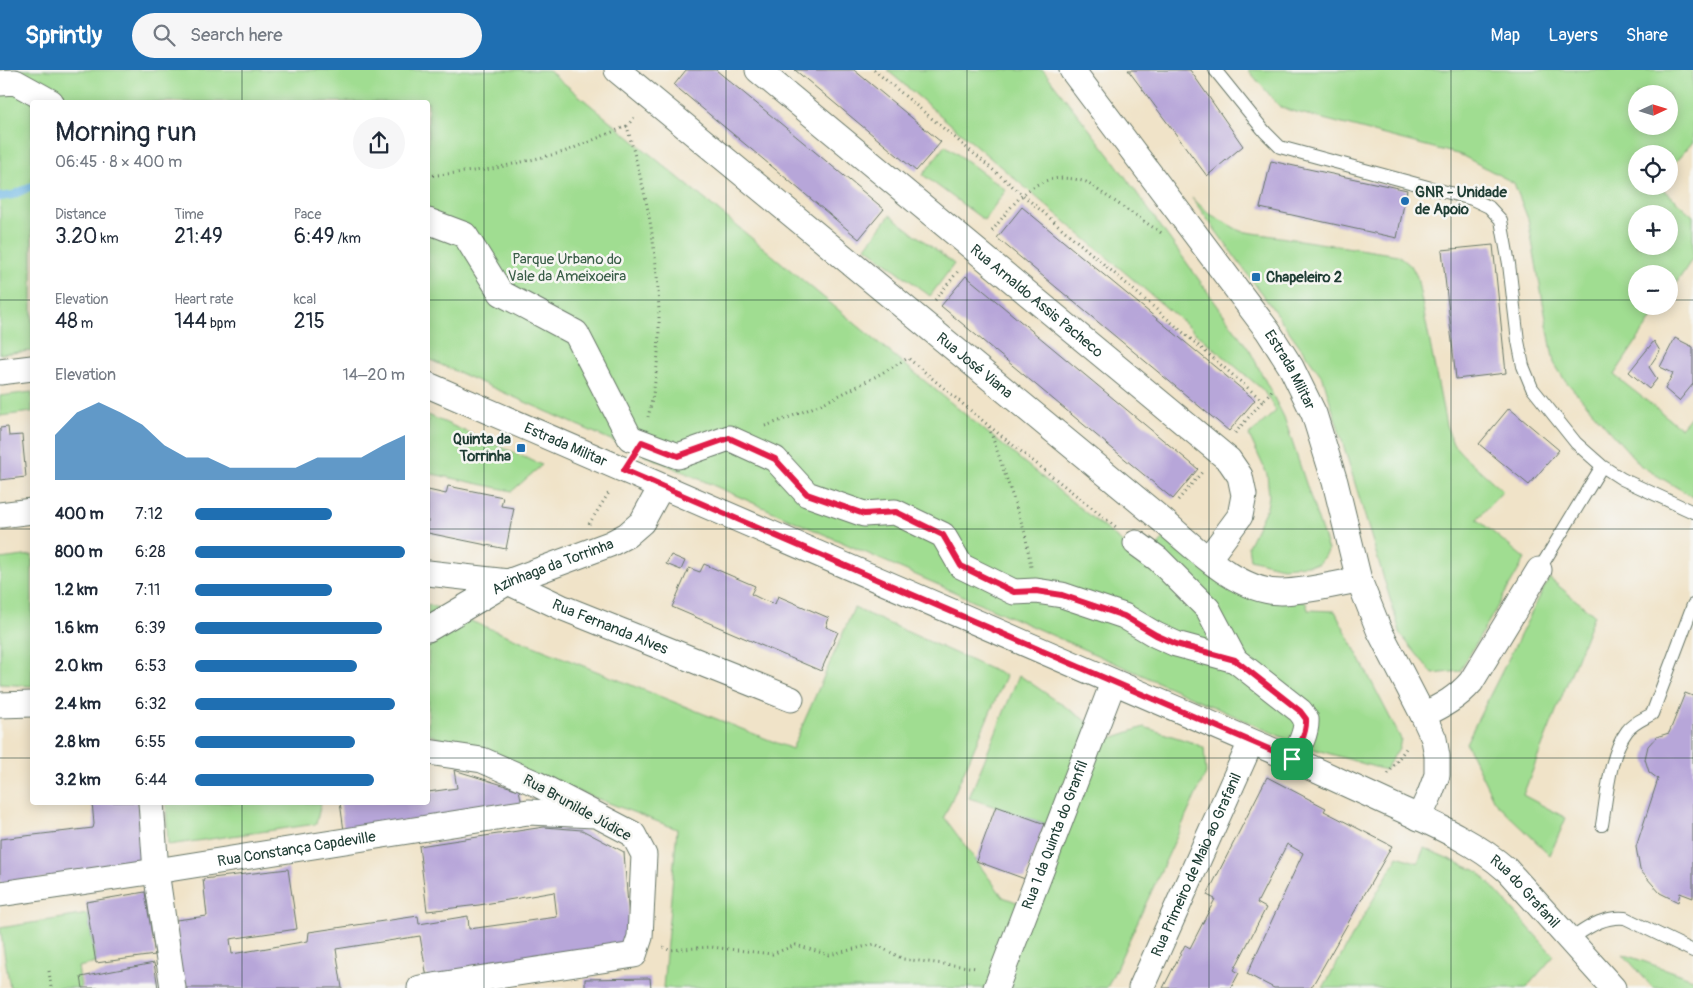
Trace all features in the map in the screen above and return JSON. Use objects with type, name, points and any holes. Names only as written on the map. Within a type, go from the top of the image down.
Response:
[{"type":"street","name":"Rua José Viana","points":[[616,70],[1236,579],[1258,588],[1281,592],[1359,580]]},
{"type":"street","name":"Rua Arnaldo Assis Pacheco","points":[[758,70],[1229,460],[1240,476],[1244,495],[1240,516],[1209,558]]},
{"type":"street","name":"Estrada Militar","points":[[430,386],[1112,683],[1292,759],[1419,818],[1436,775],[1437,756],[1434,739],[1379,630],[1359,580],[1335,482],[1314,414],[1291,367],[1268,331],[1072,70]]},
{"type":"street","points":[[0,83],[15,82],[46,100]]},
{"type":"street","points":[[430,222],[465,235],[500,293],[576,333],[630,438],[678,456],[729,438],[775,459],[807,494],[864,514],[896,512],[943,535],[961,566],[1014,592],[1036,591],[1062,595],[1116,613],[1176,644],[1235,660],[1300,711],[1306,719],[1300,747],[1292,759]]},
{"type":"street","points":[[0,372],[30,368]]},
{"type":"street","name":"Azinhaga da Torrinha","points":[[430,628],[508,582],[591,552],[627,535],[642,522],[661,487]]},
{"type":"street","points":[[0,515],[30,511]]},
{"type":"street","points":[[1136,543],[1158,559],[1208,610],[1235,660]]},
{"type":"street","points":[[1423,715],[1452,701],[1471,682],[1538,570]]},
{"type":"street","name":"Rua Fernanda Alves","points":[[430,573],[508,582],[561,608],[791,699]]},
{"type":"street","name":"Rua 1 da Quinta do Granfil","points":[[999,980],[1112,683]]},
{"type":"street","points":[[0,705],[30,704]]},
{"type":"street","name":"Rua Primeiro de Maio ao Grafanil","points":[[1141,988],[1251,742]]},
{"type":"street","name":"Rua Brunilde Júdice","points":[[420,988],[634,955],[640,937],[644,855],[633,834],[537,784],[482,760],[430,752]]},
{"type":"street","points":[[151,805],[156,871],[173,988]]},
{"type":"street","name":"Rua Constança Capdeville","points":[[0,894],[528,812],[595,815]]},
{"type":"street","name":"Rua do Grafanil","points":[[1419,818],[1463,839],[1494,859],[1507,870],[1612,988]]},
{"type":"lane","points":[[1215,70],[1265,132],[1280,147],[1472,199],[1489,207],[1501,220],[1509,264],[1518,341],[1523,366],[1532,388],[1576,443],[1602,466],[1622,479],[1693,512]]},
{"type":"lane","points":[[1538,570],[1602,466]]},
{"type":"lane","points":[[1602,825],[1614,756],[1627,731],[1652,714],[1693,605]]},
{"type":"lane","points":[[1569,940],[1603,920],[1625,918],[1693,951]]},
{"type":"path","points":[[874,70],[1023,194],[1262,401]]},
{"type":"path","points":[[430,176],[492,169],[564,152],[627,126],[653,100]]},
{"type":"path","points":[[627,126],[652,232],[659,290],[659,348],[652,402],[642,442]]},
{"type":"path","points":[[1019,198],[1040,182],[1055,178],[1072,178],[1086,182],[1159,233],[1202,243]]},
{"type":"path","points":[[729,438],[824,404],[868,382],[908,358],[989,426],[1136,543]]},
{"type":"path","points":[[989,426],[1025,533],[1036,591]]},
{"type":"path","points":[[591,552],[584,531],[624,470]]},
{"type":"path","points":[[1385,778],[1408,748],[1407,738]]},
{"type":"path","points":[[640,937],[669,950],[711,948],[772,954],[796,945],[829,955],[874,944],[903,959],[999,980]]},
{"type":"path","points":[[49,971],[51,988]]},
{"type":"green space","name":"Parque Urbano do Vale da Ameixoeira","points":[[0,70],[548,70],[1145,561],[1167,535],[1289,601],[1306,602],[1308,610],[1335,611],[1401,739],[1399,748],[1385,770],[1300,745],[430,360],[430,100],[30,100],[30,351],[0,354]]},
{"type":"green space","points":[[887,70],[1043,70],[1111,157],[1250,351],[1284,417],[1328,550],[1319,564],[1282,567],[1250,559],[1248,546],[1267,507],[1269,496],[1267,474],[1249,435],[1276,411],[1263,390]]},
{"type":"green space","points":[[1248,70],[1693,70],[1693,142],[1678,159],[1678,145],[1628,145],[1628,195],[1669,195],[1693,216],[1693,258],[1678,280],[1678,265],[1628,265],[1628,315],[1654,315],[1614,375],[1681,428],[1693,414],[1693,497],[1641,466],[1564,379],[1554,363],[1528,219],[1514,183],[1461,155],[1281,108]]},
{"type":"green space","points":[[945,145],[1006,190],[984,220],[923,175]]},
{"type":"green space","points":[[1192,198],[1210,214],[1240,231],[1398,255],[1412,267],[1417,277],[1446,425],[1453,444],[1503,491],[1477,519],[1525,559],[1460,671],[1433,674],[1401,635],[1323,378]]},
{"type":"green space","points":[[890,215],[954,264],[930,296],[866,247]]},
{"type":"green space","points":[[30,392],[30,412],[0,416],[0,396]]},
{"type":"green space","points":[[430,416],[542,465],[512,491],[430,473]]},
{"type":"green space","points":[[30,555],[30,686],[0,684],[0,559]]},
{"type":"green space","points":[[1549,578],[1594,615],[1523,795],[1566,818],[1550,855],[1494,801],[1466,743]]},
{"type":"green space","points":[[430,605],[792,749],[854,608],[1006,676],[944,817],[1003,897],[1035,909],[1067,831],[969,798],[1019,675],[1111,738],[1144,727],[1204,748],[1206,773],[1107,988],[663,988],[677,829],[430,735]]},
{"type":"green space","points":[[166,805],[321,805],[316,824],[168,845]]},
{"type":"green space","points":[[1424,848],[1479,872],[1554,956],[1526,988],[1323,988],[1398,856],[1418,863]]},
{"type":"green space","points":[[88,914],[96,963],[78,967],[81,988],[10,988],[0,928]]},
{"type":"green space","points":[[1623,954],[1693,979],[1693,988],[1653,988]]},
{"type":"building","points":[[686,70],[716,70],[884,209],[859,239],[674,85]]},
{"type":"building","points":[[795,70],[854,70],[941,142],[916,171]]},
{"type":"building","points":[[1128,70],[1190,70],[1243,146],[1207,176]]},
{"type":"building","points":[[1271,161],[1407,190],[1397,238],[1260,208]]},
{"type":"building","points":[[1022,207],[1255,400],[1229,431],[997,238]]},
{"type":"building","points":[[1493,245],[1506,373],[1456,379],[1442,250]]},
{"type":"building","points":[[966,276],[1198,469],[1173,499],[941,306]]},
{"type":"building","points":[[1675,338],[1693,347],[1693,384],[1679,401],[1665,389],[1673,373],[1660,367]]},
{"type":"building","points":[[1654,341],[1660,351],[1649,367],[1657,379],[1649,389],[1629,372]]},
{"type":"building","points":[[1509,408],[1559,450],[1529,485],[1479,444]]},
{"type":"building","points":[[8,427],[9,436],[22,435],[26,477],[0,480],[0,428]]},
{"type":"building","points":[[448,486],[503,497],[501,506],[514,508],[506,549],[430,533],[430,490],[446,494]]},
{"type":"building","points":[[671,555],[685,561],[681,570],[666,564]]},
{"type":"building","points":[[704,564],[755,586],[751,594],[763,600],[775,604],[778,596],[829,618],[826,627],[838,632],[821,671],[672,607],[689,568],[700,572]]},
{"type":"building","points":[[1685,693],[1693,696],[1693,898],[1680,893],[1678,902],[1660,893],[1640,870],[1636,847],[1658,779],[1649,772],[1645,759],[1648,746],[1656,737],[1669,733]]},
{"type":"building","points":[[454,770],[519,790],[522,804],[344,831],[340,805],[430,805],[430,792],[457,788]]},
{"type":"building","points":[[1267,777],[1326,808],[1324,811],[1392,846],[1311,988],[1274,988],[1247,974],[1303,853],[1287,844],[1257,903],[1266,908],[1234,970],[1239,973],[1231,988],[1163,988],[1185,945],[1190,948],[1215,899],[1207,895]]},
{"type":"building","points":[[92,805],[138,805],[144,866],[0,884],[0,839],[93,828]]},
{"type":"building","points":[[996,806],[1045,824],[1025,879],[976,861]]},
{"type":"building","points":[[544,827],[582,830],[624,852],[629,920],[627,948],[427,978],[420,936],[336,949],[342,988],[181,988],[176,920],[207,916],[203,879],[288,869],[297,929],[230,939],[232,954],[308,941],[309,932],[418,916],[419,924],[468,916],[469,929],[557,917],[554,892],[479,905],[427,911],[419,846]]},
{"type":"building","points":[[145,892],[155,955],[96,963],[86,902]]},
{"type":"building","points":[[154,963],[158,988],[83,988],[81,977]]},
{"type":"building","points":[[650,978],[651,988],[585,988],[585,979]]},
{"type":"waterway","points":[[0,197],[13,195],[30,187]]},
{"type":"place","name":"GNR - Unidade de Apoio","points":[[1405,201]]},
{"type":"place","name":"Chapeleiro 2","points":[[1256,277]]},
{"type":"place","name":"Quinta da Torrinha","points":[[521,448]]},
{"type":"route","points":[[729,438],[775,459],[807,494],[864,514],[896,512],[943,535],[961,566],[1014,592],[1036,591],[1062,595],[1124,616],[1156,635],[1176,644],[1235,660],[1300,711],[1306,719],[1300,747],[1292,759],[1112,683],[624,470],[642,442],[678,456],[729,438]]}]
